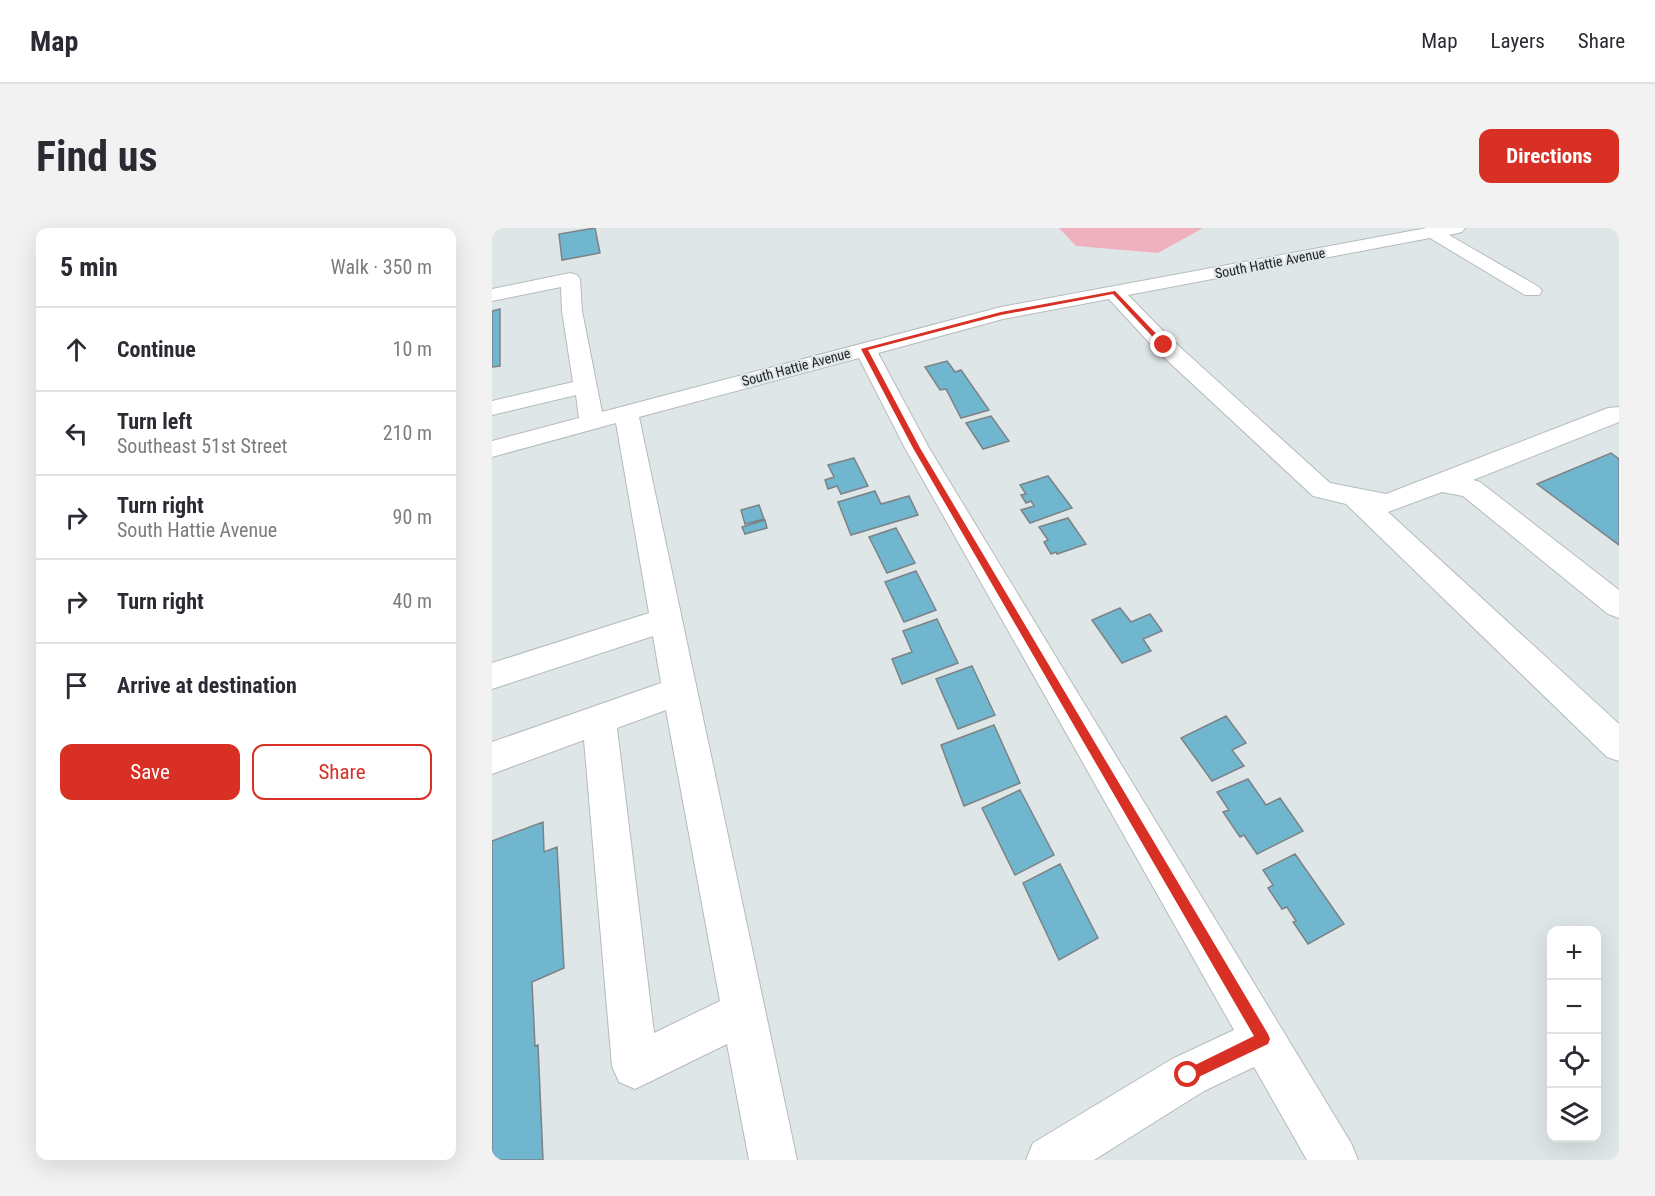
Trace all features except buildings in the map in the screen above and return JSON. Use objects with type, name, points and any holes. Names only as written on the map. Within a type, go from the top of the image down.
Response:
[{"type":"street","points":[[1376,228],[1396,239]]},
{"type":"street","name":"South Hattie Avenue","points":[[492,449],[1001,313],[1456,228]]},
{"type":"street","points":[[1432,232],[1532,291]]},
{"type":"street","points":[[492,295],[570,279],[572,311],[592,422]]},
{"type":"street","points":[[1115,292],[1164,345],[1322,490],[1389,503],[1616,413],[1619,415]]},
{"type":"street","points":[[865,349],[922,458],[1334,1160]]},
{"type":"street","points":[[492,408],[585,386]]},
{"type":"street","points":[[626,413],[773,1160]]},
{"type":"street","points":[[1440,483],[1471,488],[1619,606]]},
{"type":"street","points":[[1355,496],[1619,747]]},
{"type":"street","points":[[492,676],[665,620]]},
{"type":"street","points":[[492,758],[679,691]]},
{"type":"street","points":[[599,720],[635,1066],[744,1013]]},
{"type":"street","points":[[1050,1160],[1188,1075],[1263,1039]]},
{"type":"shaded area","points":[[1059,228],[1203,228],[1158,253],[1076,246]]},
{"type":"route","points":[[1164,345],[1115,292],[1001,313],[865,349],[917,448],[1263,1039],[1188,1075]]}]
